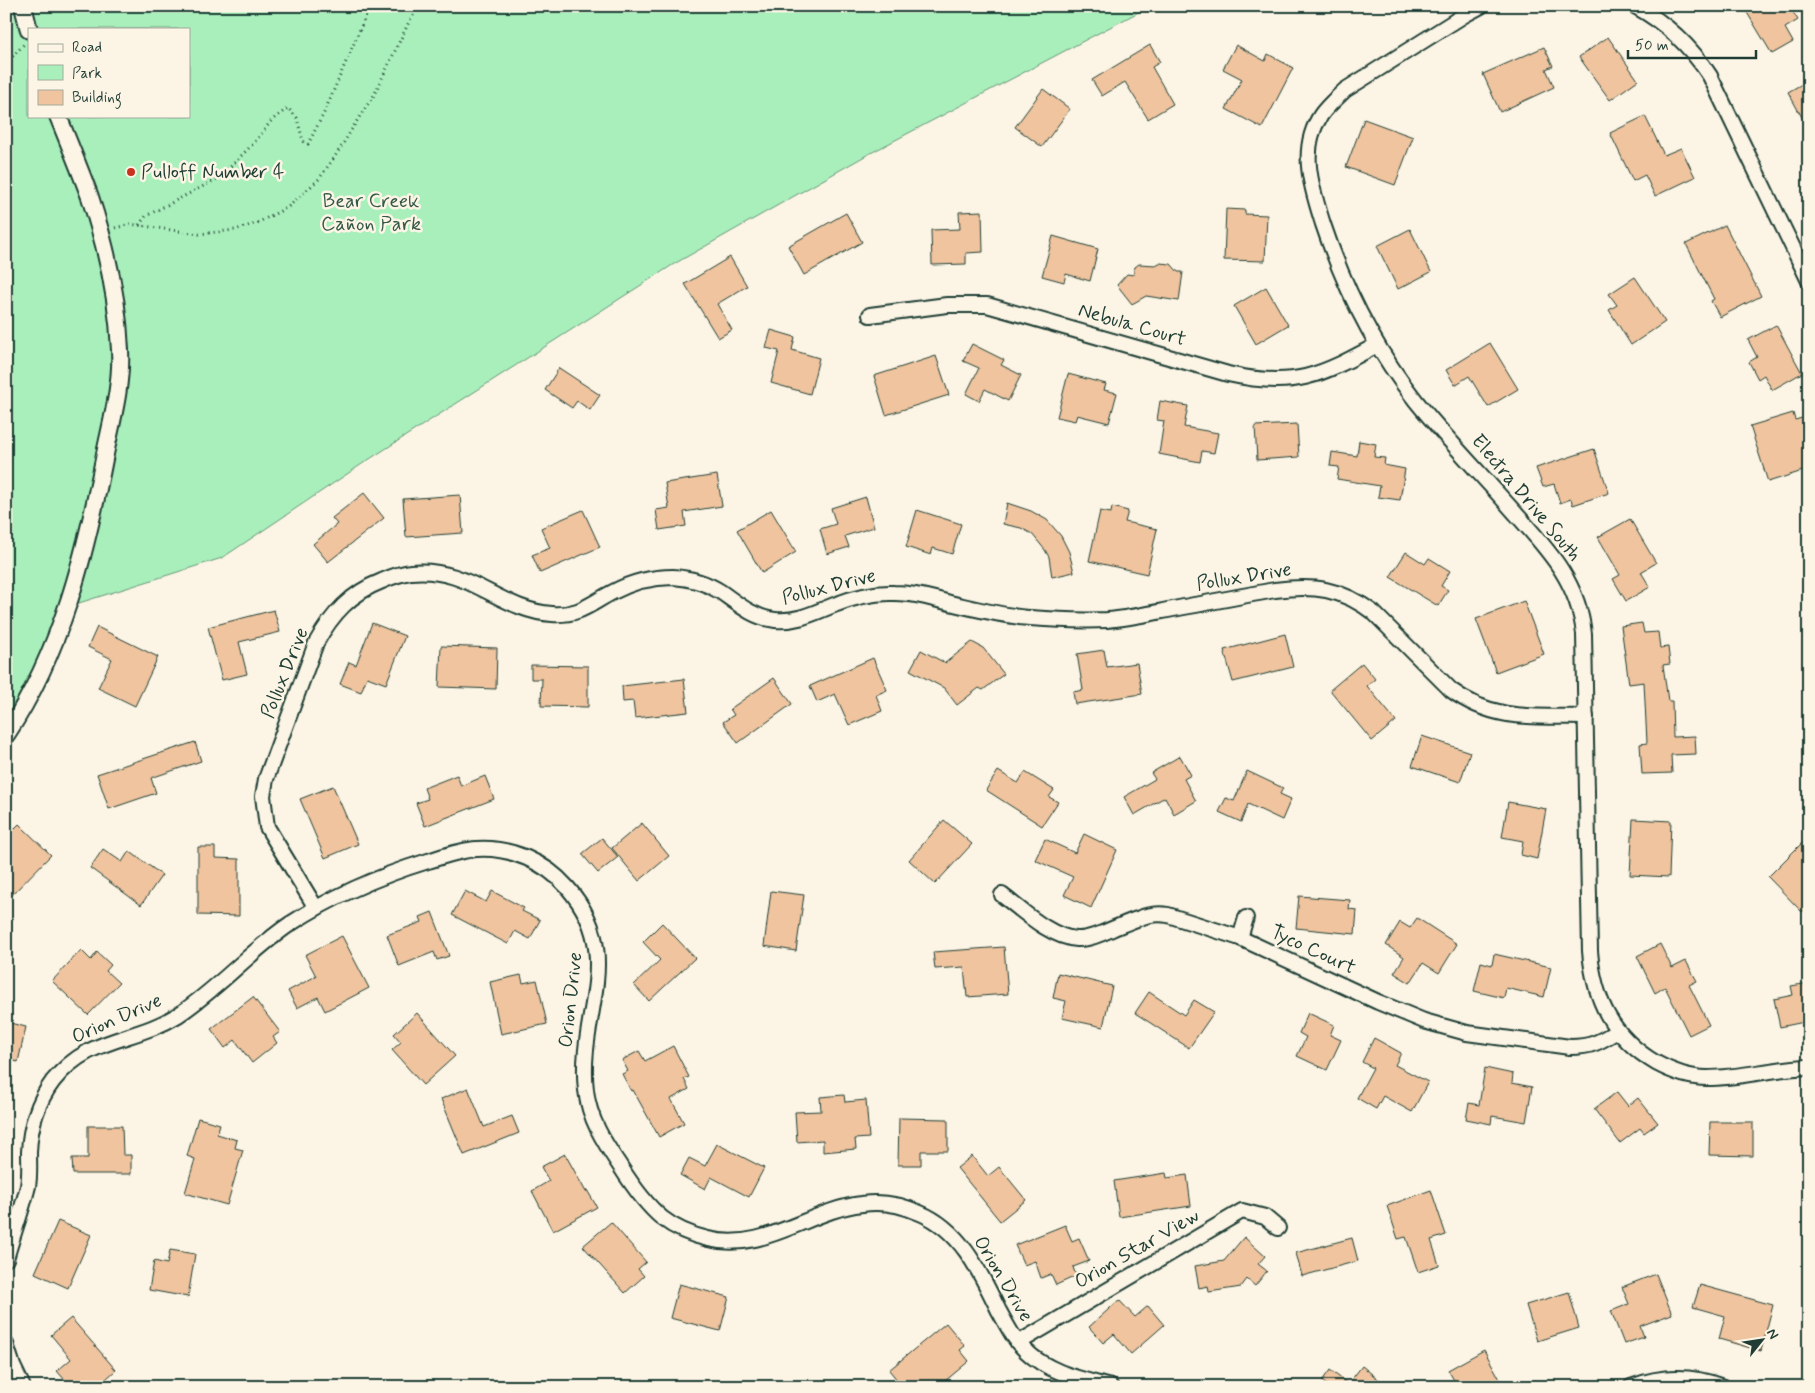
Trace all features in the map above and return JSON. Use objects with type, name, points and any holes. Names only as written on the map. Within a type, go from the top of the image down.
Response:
[{"type":"street","points":[[23,6],[28,28]]},
{"type":"street","name":"Electra Drive South","points":[[1481,6],[1345,90],[1320,115],[1310,146],[1308,165],[1313,192],[1338,266],[1377,344],[1417,401],[1551,554],[1570,584],[1582,617],[1591,971],[1603,1007],[1617,1031],[1630,1045],[1664,1067],[1691,1076],[1723,1078],[1768,1070],[1809,1067]]},
{"type":"street","points":[[1635,6],[1664,25],[1698,57],[1710,76],[1809,281]]},
{"type":"street","points":[[6,735],[39,678],[68,606],[97,496],[115,407],[119,376],[120,351],[117,316],[110,273],[90,198],[59,118]]},
{"type":"street","name":"Nebula Court","points":[[870,314],[947,306],[987,305],[1228,374],[1264,381],[1287,381],[1306,377],[1338,365],[1377,344]]},
{"type":"street","name":"Pollux Drive","points":[[316,908],[267,827],[263,796],[266,780],[316,642],[327,623],[341,607],[368,586],[409,572],[454,575],[520,606],[551,614],[579,612],[612,592],[643,580],[676,577],[706,584],[763,618],[778,620],[793,620],[873,593],[911,594],[996,613],[1028,618],[1084,621],[1129,617],[1281,589],[1329,590],[1360,602],[1374,613],[1451,690],[1483,709],[1501,714],[1520,716],[1586,717]]},
{"type":"street","name":"Orion Drive","points":[[6,1259],[29,1181],[29,1146],[40,1102],[50,1084],[79,1056],[98,1046],[155,1027],[175,1017],[288,926],[347,891],[383,875],[458,852],[479,849],[500,850],[540,864],[555,874],[584,908],[598,948],[598,971],[584,1073],[586,1094],[595,1126],[632,1184],[650,1207],[676,1228],[716,1242],[735,1242],[768,1236],[829,1212],[865,1203],[883,1203],[920,1213],[936,1222],[963,1247],[974,1262],[1008,1327],[1027,1353],[1058,1371],[1078,1379],[1111,1387]]},
{"type":"street","name":"Tyco Court","points":[[1002,896],[1052,932],[1078,940],[1091,937],[1146,915],[1157,913],[1207,926],[1240,938],[1378,1002],[1424,1021],[1467,1033],[1570,1047],[1585,1047],[1597,1044],[1617,1031]]},
{"type":"street","points":[[1240,938],[1246,918]]},
{"type":"street","name":"Orion Star View","points":[[1018,1343],[1242,1211],[1265,1217],[1278,1228]]},
{"type":"street","points":[[6,1344],[13,1366],[23,1387]]},
{"type":"street","points":[[1631,1387],[1663,1378],[1685,1377],[1708,1381],[1723,1387]]},
{"type":"path","points":[[139,225],[146,216],[219,178],[254,143],[272,120],[288,108],[297,118],[303,141],[308,144],[370,6]]},
{"type":"path","points":[[100,233],[130,224],[199,234],[235,230],[257,223],[288,207],[319,179],[338,152],[374,95],[408,24],[419,6]]},
{"type":"path","points":[[6,64],[28,40]]},
{"type":"green space","name":"Bear Creek Cañon Park","points":[[6,6],[1150,6],[865,156],[674,264],[365,462],[222,558],[79,603],[62,599],[51,630],[23,688],[6,716]]},
{"type":"building","points":[[1743,6],[1789,6],[1798,20],[1785,28],[1793,42],[1772,54]]},
{"type":"building","points":[[1608,37],[1638,80],[1610,100],[1579,57]]},
{"type":"building","points":[[1150,45],[1160,62],[1152,67],[1173,104],[1148,119],[1125,82],[1102,96],[1092,80]]},
{"type":"building","points":[[1236,45],[1265,61],[1268,54],[1293,68],[1262,128],[1226,109],[1242,79],[1223,69]]},
{"type":"building","points":[[1544,47],[1553,66],[1546,69],[1554,87],[1500,112],[1483,74]]},
{"type":"building","points":[[1809,80],[1809,130],[1788,92]]},
{"type":"building","points":[[1043,89],[1070,109],[1042,147],[1015,127]]},
{"type":"building","points":[[1645,116],[1664,155],[1681,148],[1695,177],[1655,196],[1645,175],[1633,181],[1610,133]]},
{"type":"building","points":[[1364,119],[1413,137],[1395,185],[1346,167]]},
{"type":"building","points":[[1226,209],[1245,210],[1245,214],[1267,215],[1265,261],[1224,260]]},
{"type":"building","points":[[982,211],[983,252],[966,253],[966,264],[932,265],[931,230],[960,229],[959,212]]},
{"type":"building","points":[[846,213],[862,242],[804,275],[788,246]]},
{"type":"building","points":[[1725,225],[1761,296],[1720,317],[1711,301],[1714,299],[1686,244]]},
{"type":"building","points":[[1410,229],[1431,272],[1398,289],[1377,246]]},
{"type":"building","points":[[1053,236],[1098,249],[1090,281],[1066,274],[1064,282],[1042,276]]},
{"type":"building","points":[[730,257],[747,286],[717,304],[732,330],[718,338],[685,284]]},
{"type":"building","points":[[1159,263],[1171,264],[1178,272],[1183,272],[1179,301],[1146,296],[1132,304],[1117,285],[1127,274],[1133,275],[1135,267],[1139,264],[1156,265]]},
{"type":"building","points":[[1635,277],[1665,322],[1631,345],[1609,310],[1617,305],[1609,294]]},
{"type":"building","points":[[1266,287],[1288,325],[1256,344],[1234,306]]},
{"type":"building","points":[[1776,325],[1802,373],[1772,390],[1764,375],[1758,379],[1749,362],[1757,357],[1748,340]]},
{"type":"building","points":[[771,330],[795,337],[792,350],[819,358],[810,394],[771,383],[779,351],[766,348]]},
{"type":"building","points":[[1490,343],[1518,389],[1488,407],[1469,376],[1455,385],[1446,370]]},
{"type":"building","points":[[972,344],[1004,360],[1001,365],[1021,375],[1008,401],[985,389],[979,401],[966,394],[979,368],[963,361]]},
{"type":"building","points":[[936,356],[949,395],[886,415],[874,376]]},
{"type":"building","points":[[559,368],[600,395],[590,410],[577,401],[572,408],[545,390]]},
{"type":"building","points":[[1068,374],[1106,384],[1104,390],[1117,393],[1109,423],[1077,415],[1075,421],[1057,417]]},
{"type":"building","points":[[1160,401],[1188,406],[1184,427],[1218,433],[1214,453],[1202,451],[1200,462],[1159,454],[1164,421],[1157,420]]},
{"type":"building","points":[[1793,413],[1795,420],[1809,416],[1809,444],[1804,445],[1809,459],[1809,469],[1768,482],[1750,426]]},
{"type":"building","points":[[1297,424],[1299,457],[1257,460],[1255,426]]},
{"type":"building","points":[[1359,441],[1376,444],[1374,457],[1385,458],[1384,465],[1405,469],[1400,500],[1378,497],[1380,486],[1337,479],[1339,467],[1330,466],[1332,452],[1357,456]]},
{"type":"building","points":[[1594,449],[1609,493],[1573,505],[1571,499],[1560,503],[1554,484],[1543,487],[1536,468]]},
{"type":"building","points":[[717,475],[722,506],[684,512],[686,526],[659,530],[656,510],[669,508],[665,483]]},
{"type":"building","points":[[364,493],[384,518],[328,562],[313,544],[337,524],[332,518]]},
{"type":"building","points":[[460,495],[463,533],[406,537],[403,499]]},
{"type":"building","points":[[866,497],[874,527],[845,536],[849,547],[827,554],[820,529],[836,524],[831,508]]},
{"type":"building","points":[[1007,503],[1031,511],[1047,520],[1061,536],[1069,552],[1074,572],[1052,577],[1049,557],[1032,534],[1021,528],[1003,524]]},
{"type":"building","points":[[1112,507],[1128,511],[1125,522],[1157,529],[1147,574],[1089,561],[1100,511],[1111,513]]},
{"type":"building","points":[[583,510],[600,547],[540,573],[532,555],[550,548],[541,528]]},
{"type":"building","points":[[771,510],[796,552],[762,573],[737,530]]},
{"type":"building","points":[[917,510],[961,524],[952,554],[933,548],[931,555],[906,547]]},
{"type":"building","points":[[1630,519],[1656,563],[1641,572],[1650,587],[1626,601],[1613,579],[1620,575],[1598,537]]},
{"type":"building","points":[[1406,552],[1425,564],[1429,558],[1450,571],[1441,586],[1448,590],[1438,606],[1390,577]]},
{"type":"building","points":[[1524,601],[1544,654],[1496,672],[1476,619]]},
{"type":"building","points":[[274,610],[280,632],[239,642],[247,674],[222,680],[208,627]]},
{"type":"building","points":[[372,623],[405,636],[386,684],[367,677],[361,692],[340,684],[349,662],[356,665]]},
{"type":"building","points":[[1642,623],[1644,633],[1658,632],[1660,648],[1668,647],[1670,664],[1663,665],[1668,701],[1672,701],[1673,737],[1695,736],[1696,754],[1671,755],[1672,773],[1642,774],[1640,744],[1647,743],[1644,682],[1629,684],[1621,626]]},
{"type":"building","points":[[97,627],[158,657],[135,706],[98,688],[112,659],[88,647]]},
{"type":"building","points":[[1285,634],[1293,667],[1233,682],[1224,650]]},
{"type":"building","points":[[972,642],[983,648],[1004,674],[983,690],[979,688],[957,705],[944,688],[910,670],[921,650],[945,663]]},
{"type":"building","points":[[441,646],[497,648],[496,689],[439,687]]},
{"type":"building","points":[[1104,650],[1107,667],[1137,663],[1142,694],[1075,704],[1073,692],[1083,690],[1077,654]]},
{"type":"building","points":[[873,658],[887,690],[876,695],[882,711],[849,725],[835,694],[817,702],[810,686]]},
{"type":"building","points":[[1362,663],[1375,679],[1367,686],[1396,721],[1372,741],[1330,690]]},
{"type":"building","points":[[531,665],[588,666],[588,707],[541,706],[542,679],[531,679]]},
{"type":"building","points":[[774,678],[792,704],[738,743],[723,722],[734,715],[730,709]]},
{"type":"building","points":[[684,679],[688,712],[635,718],[633,701],[623,702],[622,686]]},
{"type":"building","points":[[1422,736],[1470,752],[1460,782],[1412,766]]},
{"type":"building","points":[[195,742],[201,761],[151,778],[156,793],[109,809],[97,774]]},
{"type":"building","points":[[1180,756],[1191,775],[1184,779],[1196,801],[1174,814],[1165,797],[1134,815],[1124,797],[1155,779],[1151,773]]},
{"type":"building","points":[[998,771],[1018,783],[1025,772],[1054,790],[1049,797],[1058,802],[1042,826],[986,790]]},
{"type":"building","points":[[1247,771],[1283,788],[1280,794],[1291,799],[1282,820],[1248,804],[1241,822],[1219,812],[1226,798],[1234,801]]},
{"type":"building","points":[[457,775],[461,786],[485,776],[494,799],[425,826],[416,803],[428,799],[424,788]]},
{"type":"building","points":[[333,786],[358,844],[325,858],[300,799]]},
{"type":"building","points":[[1508,802],[1546,809],[1537,859],[1521,855],[1523,841],[1502,837]]},
{"type":"building","points":[[1633,819],[1671,821],[1669,877],[1630,875]]},
{"type":"building","points":[[944,820],[972,844],[935,884],[909,860]]},
{"type":"building","points":[[642,823],[669,856],[639,881],[612,848]]},
{"type":"building","points":[[19,824],[51,855],[6,901],[6,837]]},
{"type":"building","points":[[1084,834],[1117,850],[1091,908],[1064,895],[1073,877],[1035,860],[1045,839],[1075,853]]},
{"type":"building","points":[[1809,836],[1809,905],[1802,912],[1768,877]]},
{"type":"building","points":[[602,838],[618,857],[598,873],[582,854]]},
{"type":"building","points":[[198,847],[215,847],[215,858],[239,859],[239,916],[198,915]]},
{"type":"building","points":[[103,849],[122,862],[129,851],[162,875],[141,905],[90,868]]},
{"type":"building","points":[[465,891],[486,902],[492,891],[524,908],[522,911],[540,920],[530,939],[515,931],[508,944],[452,915]]},
{"type":"building","points":[[771,891],[804,895],[796,951],[764,946]]},
{"type":"building","points":[[1299,896],[1350,900],[1349,909],[1357,910],[1355,934],[1296,928]]},
{"type":"building","points":[[432,912],[449,956],[437,960],[434,952],[399,966],[387,935],[422,922],[420,917]]},
{"type":"building","points":[[1417,918],[1457,944],[1439,973],[1423,963],[1410,983],[1394,973],[1404,957],[1386,945],[1400,922],[1410,928]]},
{"type":"building","points":[[662,923],[695,958],[649,1001],[634,985],[660,960],[643,942]]},
{"type":"building","points":[[342,936],[369,988],[325,1011],[318,997],[297,1008],[288,991],[316,976],[305,955]]},
{"type":"building","points":[[1660,944],[1672,968],[1686,961],[1697,981],[1689,985],[1709,1025],[1689,1035],[1665,987],[1655,993],[1637,956]]},
{"type":"building","points":[[1004,947],[1008,994],[967,997],[964,967],[935,969],[933,952]]},
{"type":"building","points":[[81,950],[91,960],[97,952],[111,965],[106,971],[119,983],[88,1015],[52,981]]},
{"type":"building","points":[[1494,954],[1551,967],[1544,997],[1506,988],[1504,998],[1474,991],[1481,962],[1492,965]]},
{"type":"building","points":[[1058,973],[1112,986],[1103,1027],[1062,1018],[1066,1001],[1053,998]]},
{"type":"building","points":[[521,975],[523,983],[537,980],[547,1024],[501,1034],[490,982]]},
{"type":"building","points":[[1809,983],[1809,1021],[1780,1027],[1774,999],[1793,995],[1791,986]]},
{"type":"building","points":[[1149,992],[1184,1015],[1194,1000],[1214,1012],[1189,1048],[1135,1013]]},
{"type":"building","points":[[253,997],[280,1032],[273,1037],[277,1043],[252,1063],[235,1040],[225,1048],[211,1029]]},
{"type":"building","points":[[417,1013],[455,1056],[423,1085],[392,1050],[401,1042],[394,1034]]},
{"type":"building","points":[[1308,1013],[1334,1025],[1330,1035],[1341,1040],[1327,1070],[1297,1056],[1306,1037],[1299,1033]]},
{"type":"building","points":[[6,1022],[26,1027],[18,1062],[6,1059]]},
{"type":"building","points":[[1374,1038],[1401,1053],[1395,1065],[1428,1082],[1412,1112],[1383,1096],[1376,1109],[1357,1098],[1373,1068],[1362,1062]]},
{"type":"building","points":[[673,1046],[689,1077],[684,1079],[689,1089],[671,1099],[684,1123],[659,1137],[622,1074],[628,1071],[622,1060],[639,1051],[645,1061]]},
{"type":"building","points":[[1485,1068],[1513,1074],[1512,1083],[1532,1087],[1526,1122],[1492,1116],[1491,1124],[1466,1119],[1469,1103],[1479,1105]]},
{"type":"building","points":[[468,1088],[484,1127],[512,1116],[519,1133],[464,1155],[441,1099]]},
{"type":"building","points":[[1617,1092],[1628,1106],[1638,1098],[1658,1123],[1644,1133],[1640,1128],[1620,1143],[1594,1109]]},
{"type":"building","points":[[844,1095],[845,1102],[866,1100],[869,1138],[855,1139],[856,1149],[823,1152],[823,1140],[797,1142],[795,1112],[821,1111],[820,1097]]},
{"type":"building","points":[[198,1118],[220,1124],[217,1134],[237,1140],[235,1148],[243,1150],[227,1205],[185,1193],[195,1159],[187,1156]]},
{"type":"building","points":[[899,1118],[948,1119],[948,1151],[921,1151],[921,1165],[898,1165]]},
{"type":"building","points":[[1710,1122],[1753,1122],[1753,1156],[1709,1155]]},
{"type":"building","points":[[88,1126],[122,1126],[123,1155],[131,1155],[131,1174],[73,1174],[72,1158],[88,1158]]},
{"type":"building","points":[[717,1144],[764,1168],[749,1197],[711,1177],[705,1189],[680,1175],[689,1158],[705,1166]]},
{"type":"building","points":[[565,1154],[586,1192],[587,1190],[597,1207],[553,1231],[532,1191],[549,1181],[541,1167]]},
{"type":"building","points":[[972,1156],[988,1176],[999,1167],[1026,1200],[1000,1221],[957,1168]]},
{"type":"building","points":[[1166,1173],[1167,1178],[1187,1175],[1191,1206],[1119,1217],[1114,1181]]},
{"type":"building","points":[[1431,1190],[1446,1235],[1431,1240],[1439,1265],[1418,1272],[1406,1237],[1398,1239],[1387,1206]]},
{"type":"building","points":[[58,1221],[91,1235],[68,1288],[35,1273]]},
{"type":"building","points":[[611,1222],[646,1262],[638,1269],[644,1276],[625,1293],[583,1246]]},
{"type":"building","points":[[1065,1225],[1072,1241],[1079,1238],[1089,1261],[1073,1267],[1076,1276],[1056,1285],[1051,1274],[1041,1278],[1035,1261],[1024,1265],[1015,1245]]},
{"type":"building","points":[[1244,1237],[1265,1256],[1258,1264],[1267,1271],[1255,1286],[1247,1279],[1241,1287],[1209,1292],[1208,1286],[1199,1288],[1195,1266],[1224,1261]]},
{"type":"building","points":[[1352,1238],[1358,1261],[1302,1276],[1296,1253]]},
{"type":"building","points":[[170,1250],[195,1254],[188,1297],[149,1290],[154,1261],[167,1264]]},
{"type":"building","points":[[1656,1274],[1672,1314],[1640,1326],[1644,1337],[1624,1344],[1611,1311],[1629,1304],[1622,1287]]},
{"type":"building","points":[[679,1284],[729,1297],[720,1331],[670,1318]]},
{"type":"building","points":[[1700,1285],[1773,1305],[1761,1351],[1719,1339],[1725,1316],[1693,1307]]},
{"type":"building","points":[[1569,1292],[1579,1328],[1537,1341],[1526,1305]]},
{"type":"building","points":[[1119,1300],[1135,1317],[1148,1306],[1164,1325],[1131,1354],[1114,1334],[1103,1343],[1089,1327]]},
{"type":"building","points":[[71,1318],[116,1370],[97,1387],[71,1387],[57,1371],[71,1359],[51,1335]]},
{"type":"building","points":[[946,1323],[965,1346],[960,1350],[969,1361],[938,1387],[903,1387],[889,1370]]},
{"type":"building","points":[[1484,1350],[1502,1383],[1495,1387],[1458,1387],[1448,1370]]},
{"type":"building","points":[[1362,1366],[1388,1387],[1329,1387],[1322,1381],[1330,1370],[1348,1384]]},
{"type":"place","name":"Pulloff Number 4","points":[[131,172]]}]
